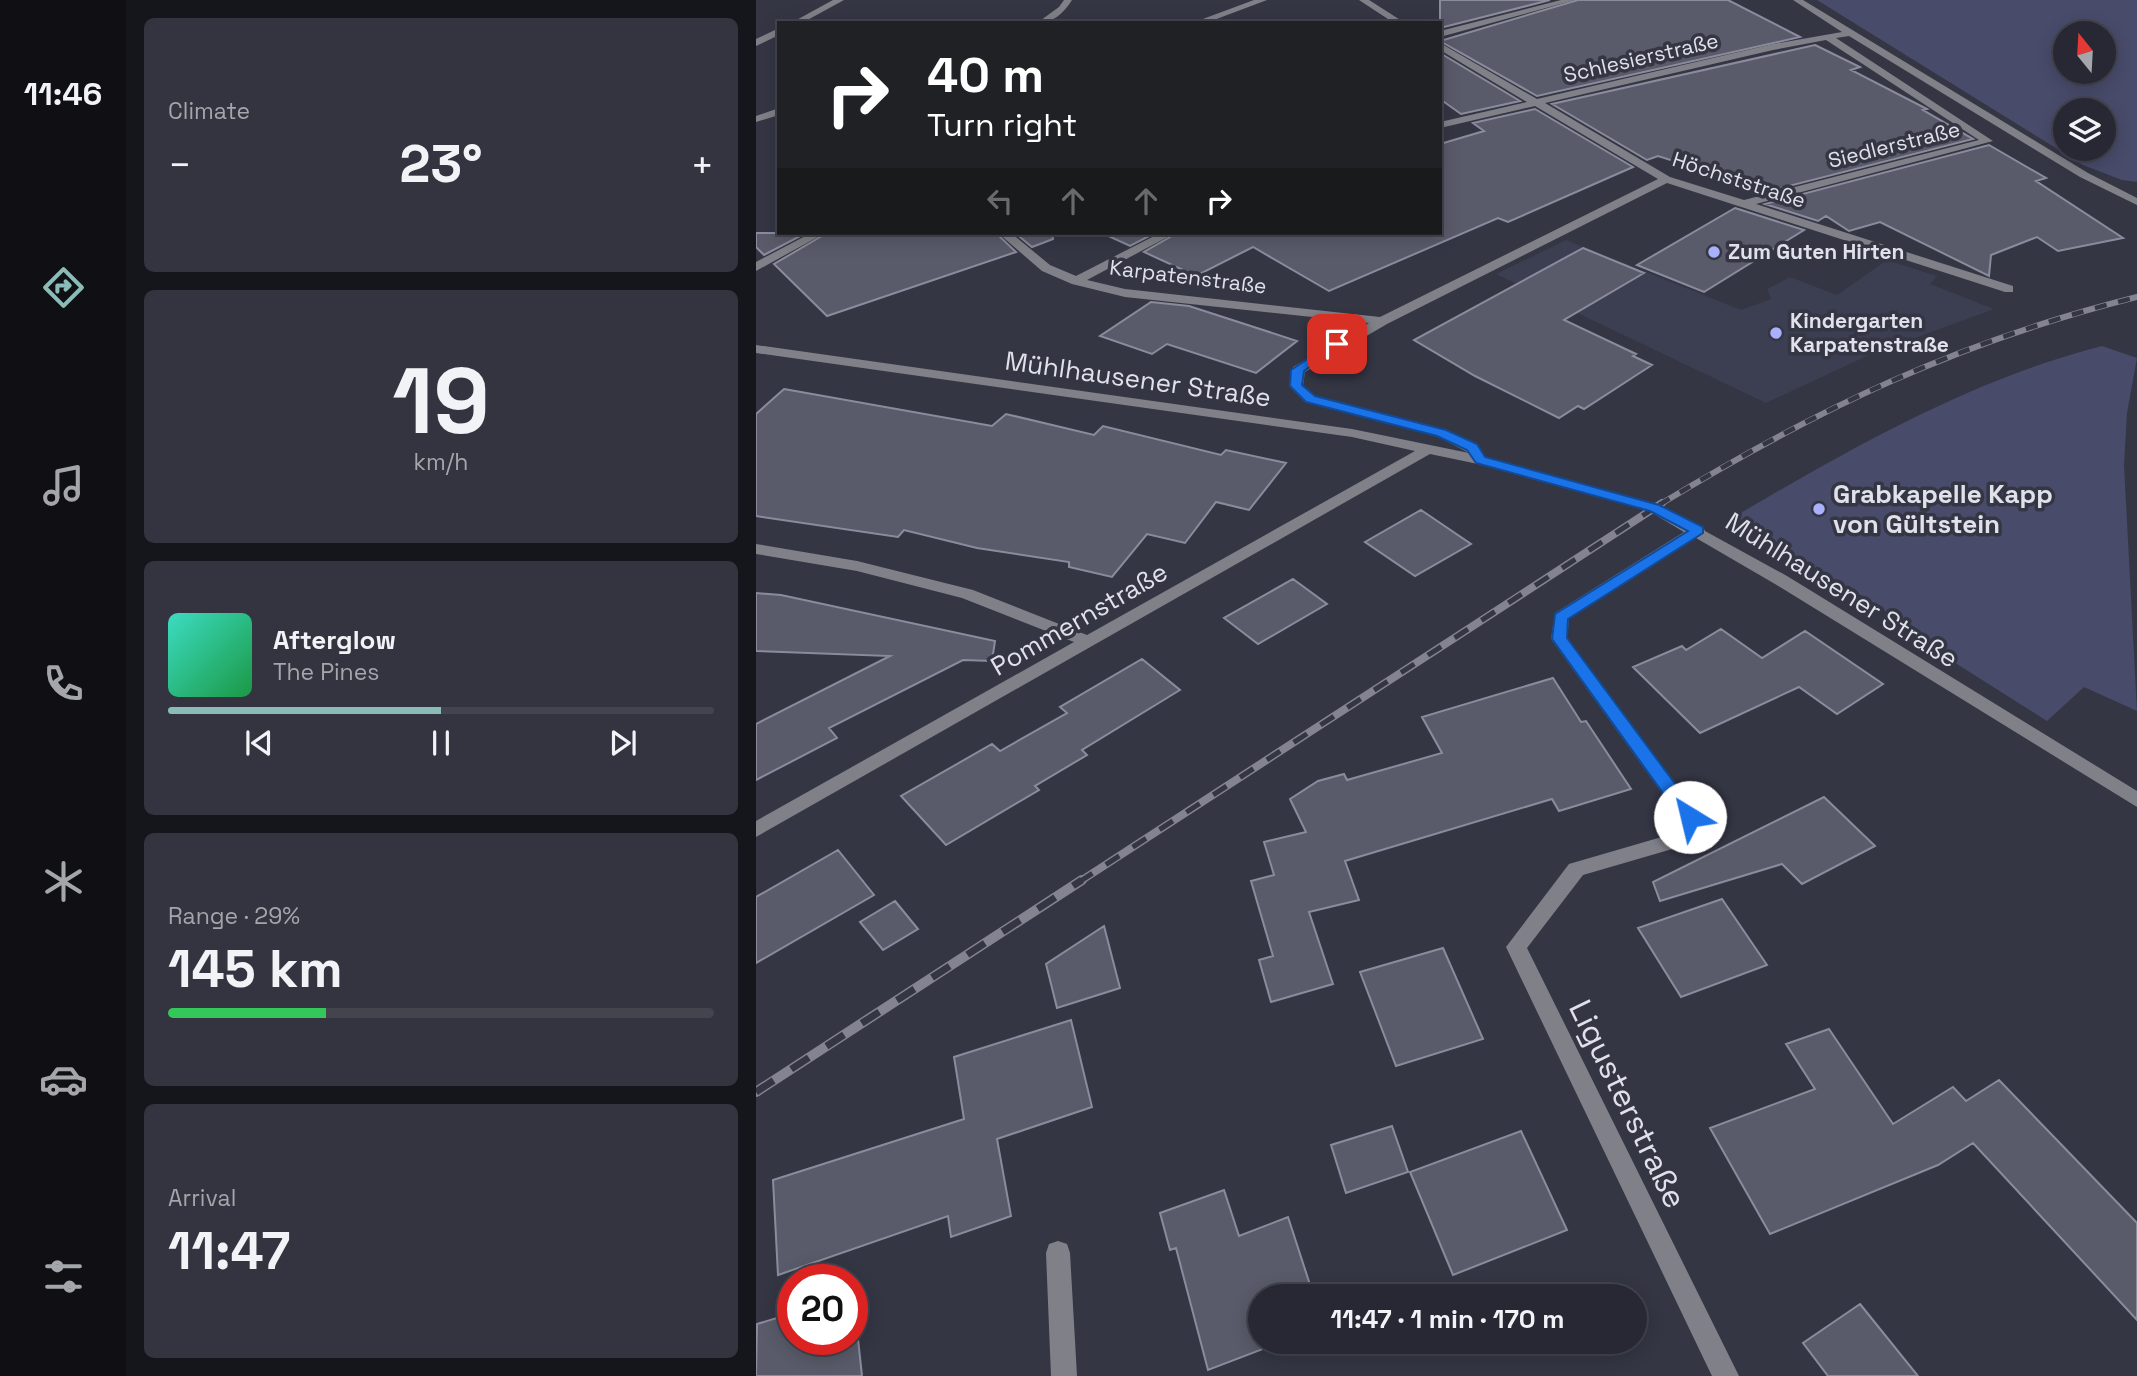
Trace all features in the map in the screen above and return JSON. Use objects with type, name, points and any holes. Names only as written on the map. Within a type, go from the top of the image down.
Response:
[{"type":"street","points":[[799,21],[840,0]]},
{"type":"street","points":[[1044,21],[1062,9],[1068,0]]},
{"type":"street","points":[[1202,21],[1263,0]]},
{"type":"street","points":[[1363,0],[1398,21]]},
{"type":"street","points":[[1442,33],[1571,0]]},
{"type":"street","points":[[1797,0],[2084,174],[2137,202]]},
{"type":"street","points":[[756,43],[777,32]]},
{"type":"street","name":"Schlesierstraße","points":[[1442,125],[1850,33]]},
{"type":"street","name":"Siedlerstraße","points":[[1747,203],[1988,141],[1828,37]]},
{"type":"street","name":"Höchststraße","points":[[1442,47],[1666,179],[2009,289]]},
{"type":"street","points":[[756,119],[777,112]]},
{"type":"street","points":[[2084,174],[2137,190]]},
{"type":"street","points":[[1480,460],[1472,447],[1441,433],[1310,399],[1296,386],[1298,370],[1382,321],[1666,179]]},
{"type":"street","points":[[756,267],[815,235]]},
{"type":"street","name":"Karpatenstraße","points":[[1006,235],[1045,268],[1076,281],[1125,293],[1382,321]]},
{"type":"street","points":[[1076,281],[1165,235]]},
{"type":"street","name":"Mühlhausener Straße","points":[[756,349],[1352,433],[1480,460],[1654,508],[1698,530],[2137,800]]},
{"type":"street","name":"Pommernstraße","points":[[756,830],[1426,450]]},
{"type":"street","name":"Ligusterstraße","points":[[1698,530],[1561,617],[1559,639],[1690,817],[1679,840],[1576,869],[1516,947],[1726,1376]]},
{"type":"street","points":[[756,550],[857,566],[967,594],[1089,642]]},
{"type":"street","points":[[1058,1253],[1064,1376]]},
{"type":"shaded area","points":[[1817,0],[2137,0],[2137,182],[2122,180],[2077,161],[2116,161],[2116,98],[2053,98],[2053,146]]},
{"type":"shaded area","name":"Kindergarten Karpatenstraße","points":[[1566,240],[1741,310],[1771,299],[1767,289],[1790,277],[1837,295],[1887,260],[1937,276],[1930,284],[1994,309],[1869,355],[1766,403],[1496,274]]},
{"type":"shaded area","points":[[2102,346],[2137,358],[2127,413],[2124,465],[2137,711],[2084,687],[2047,721],[1892,623],[1884,609],[1732,518],[1866,442],[1958,397],[2053,360]]},
{"type":"building","points":[[1440,0],[1550,0],[1442,27]]},
{"type":"building","points":[[1578,0],[1728,0],[1800,37],[1537,96],[1442,40]]},
{"type":"building","points":[[1815,45],[1860,67],[1851,70],[1927,109],[1923,110],[1973,139],[1761,193],[1766,190],[1658,156],[1647,160],[1552,104]]},
{"type":"building","points":[[1442,54],[1520,101],[1461,114],[1442,100]]},
{"type":"building","points":[[1535,109],[1633,167],[1508,222],[1498,218],[1329,291],[1253,247],[1196,276],[1144,252],[1174,235],[1442,235],[1442,143],[1484,131],[1473,123]]},
{"type":"building","points":[[1989,145],[2046,178],[2036,181],[2123,238],[2058,251],[2037,237],[1991,255],[1989,276],[1880,222],[1849,231],[1826,216],[1818,221],[1765,204]]},
{"type":"building","name":"Zum Guten Hirten","points":[[1735,208],[1804,230],[1704,292],[1637,265]]},
{"type":"building","points":[[756,233],[802,235],[764,255],[756,247]]},
{"type":"building","points":[[824,235],[998,235],[1016,252],[827,316],[774,264]]},
{"type":"building","points":[[1017,235],[1052,235],[1053,239],[1032,247]]},
{"type":"building","points":[[1106,235],[1151,235],[1130,246]]},
{"type":"building","points":[[1583,248],[1644,273],[1564,320],[1636,354],[1633,356],[1652,365],[1584,409],[1578,406],[1559,418],[1475,376],[1414,340]]},
{"type":"building","points":[[1151,302],[1189,306],[1297,341],[1256,373],[1167,344],[1152,354],[1100,336]]},
{"type":"building","points":[[784,389],[992,426],[1006,414],[1094,435],[1103,426],[1221,455],[1226,450],[1286,463],[1249,510],[1216,502],[1185,543],[1147,534],[1112,577],[1069,567],[1069,562],[977,548],[904,530],[898,537],[756,516],[756,414]]},
{"type":"building","points":[[1421,510],[1471,544],[1415,576],[1365,542]]},
{"type":"building","points":[[1293,579],[1327,604],[1258,644],[1224,618]]},
{"type":"building","points":[[756,593],[781,595],[995,641],[992,661],[963,660],[829,728],[837,738],[756,780],[756,724],[890,656],[756,651]]},
{"type":"building","points":[[1721,629],[1762,658],[1805,631],[1883,684],[1837,714],[1799,687],[1700,733],[1633,667],[1682,646],[1686,650]]},
{"type":"building","points":[[1142,659],[1180,690],[1082,750],[1087,755],[1035,786],[1039,790],[946,845],[901,796],[992,744],[1000,751],[1067,713],[1060,707]]},
{"type":"building","points":[[1553,678],[1581,722],[1586,721],[1631,789],[1559,811],[1552,799],[1345,861],[1359,900],[1309,912],[1333,984],[1271,1002],[1259,960],[1273,956],[1251,881],[1274,875],[1264,842],[1306,832],[1290,799],[1318,781],[1344,774],[1347,780],[1442,753],[1422,717]]},
{"type":"building","points":[[1824,797],[1875,846],[1802,884],[1782,864],[1660,901],[1653,882]]},
{"type":"building","points":[[838,850],[874,895],[756,963],[756,897]]},
{"type":"building","points":[[1722,899],[1767,965],[1681,997],[1638,928]]},
{"type":"building","points":[[895,901],[918,929],[883,950],[860,922]]},
{"type":"building","points":[[1104,926],[1120,988],[1057,1008],[1046,964]]},
{"type":"building","points":[[1443,948],[1483,1039],[1396,1066],[1360,972]]},
{"type":"building","points":[[1071,1020],[1092,1107],[997,1139],[1011,1216],[951,1237],[948,1216],[810,1264],[777,1264],[773,1180],[964,1119],[954,1057]]},
{"type":"building","points":[[1829,1029],[1893,1124],[1953,1087],[1966,1101],[1999,1080],[2137,1223],[2137,1320],[1973,1143],[1938,1165],[1770,1234],[1710,1128],[1815,1089],[1786,1044]]},
{"type":"building","points":[[1392,1126],[1408,1172],[1346,1193],[1331,1145]]},
{"type":"building","points":[[1521,1131],[1567,1230],[1453,1275],[1410,1172]]},
{"type":"building","points":[[1224,1190],[1239,1236],[1288,1217],[1310,1284],[1248,1284],[1250,1354],[1208,1370],[1176,1248],[1170,1250],[1160,1213]]},
{"type":"building","points":[[1860,1304],[1918,1376],[1828,1376],[1803,1343]]},
{"type":"building","points":[[777,1318],[777,1355],[860,1355],[862,1376],[756,1376],[757,1324]]},
{"type":"railway","points":[[1659,505],[1775,438],[1890,382],[2009,335],[2137,297]]},
{"type":"railway","points":[[1079,882],[1662,503]]},
{"type":"railway","points":[[756,1092],[1082,880]]},
{"type":"place","name":"Zum Guten Hirten","points":[[1714,252]]},
{"type":"place","name":"Kindergarten Karpatenstraße","points":[[1776,333]]},
{"type":"place","name":"Grabkapelle Kapp von Gültstein","points":[[1819,509]]},
{"type":"route","points":[[1337,344],[1298,370],[1296,386],[1310,399],[1441,433],[1472,447],[1480,460],[1579,485],[1654,508],[1698,530],[1561,617],[1559,639],[1690,817]]}]
